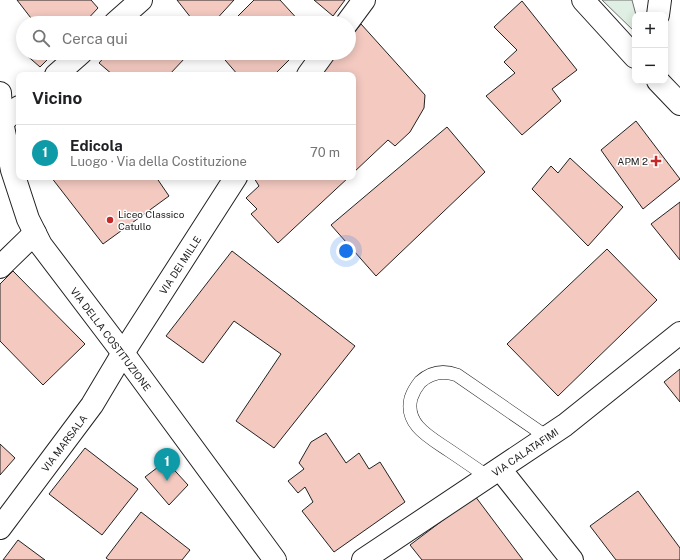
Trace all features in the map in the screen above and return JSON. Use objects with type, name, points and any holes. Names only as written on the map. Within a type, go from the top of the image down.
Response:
[{"type":"street","points":[[123,16],[141,0]]},
{"type":"street","points":[[352,16],[364,0]]},
{"type":"street","points":[[583,0],[632,53]]},
{"type":"street","points":[[59,72],[73,60]]},
{"type":"street","points":[[310,72],[319,60]]},
{"type":"street","points":[[661,84],[680,104]]},
{"type":"street","name":"VIA DELLA COSTITUZIONE","points":[[0,93],[1,123],[12,170],[21,199],[35,233],[54,263],[123,353],[275,560]]},
{"type":"street","points":[[1,123],[16,110]]},
{"type":"street","name":"VIA DEI MILLE","points":[[123,353],[234,180]]},
{"type":"street","points":[[0,267],[35,233]]},
{"type":"street","name":"VIA CALATAFIMI","points":[[363,560],[392,552],[494,473],[583,411],[680,333]]},
{"type":"street","name":"VIA MARSALA","points":[[0,528],[79,424],[103,388],[123,353]]},
{"type":"street","points":[[494,473],[572,560]]},
{"type":"lane","points":[[494,473],[425,433],[414,421],[410,413],[410,403],[416,386],[424,378],[442,372],[457,375],[547,437]]},
{"type":"green space","points":[[602,0],[632,0],[635,12],[632,12],[632,29]]},
{"type":"building","points":[[17,0],[91,0],[98,8],[91,16],[29,16]]},
{"type":"building","points":[[177,0],[234,0],[219,16],[190,16]]},
{"type":"building","points":[[254,0],[280,0],[295,16],[238,16]]},
{"type":"building","points":[[314,0],[345,0],[333,16]]},
{"type":"building","points":[[522,1],[577,70],[552,89],[561,101],[522,135],[486,96],[515,73],[504,62],[517,50],[494,27]]},
{"type":"building","points":[[361,24],[425,95],[424,108],[410,132],[395,146],[388,140],[356,170],[356,72],[322,72],[332,60],[356,60],[356,30]]},
{"type":"building","points":[[32,60],[47,60],[40,67]]},
{"type":"building","points":[[102,60],[183,60],[172,72],[110,72],[99,63]]},
{"type":"building","points":[[225,60],[289,60],[277,72],[235,72]]},
{"type":"building","points":[[636,121],[680,179],[643,209],[601,150]]},
{"type":"building","points":[[447,127],[485,172],[376,276],[331,225]]},
{"type":"building","points":[[570,158],[623,207],[588,246],[532,189],[551,166],[558,173]]},
{"type":"building","name":"Liceo Classico Catullo","points":[[53,180],[158,180],[169,196],[103,244]]},
{"type":"building","points":[[255,180],[346,180],[278,243],[251,214],[257,209],[246,198],[259,186]]},
{"type":"building","points":[[680,202],[680,260],[651,224]]},
{"type":"building","points":[[607,249],[657,300],[558,396],[507,344]]},
{"type":"building","points":[[232,251],[355,346],[274,448],[236,421],[281,354],[234,321],[203,363],[166,336]]},
{"type":"building","points":[[13,271],[85,344],[43,385],[0,341],[0,284]]},
{"type":"building","points":[[680,369],[680,402],[664,382]]},
{"type":"building","points":[[326,433],[346,463],[359,453],[369,469],[380,462],[405,502],[334,552],[302,511],[313,502],[305,487],[298,493],[288,481],[304,469],[299,463],[311,442]]},
{"type":"building","points":[[0,444],[15,458],[0,475]]},
{"type":"building","points":[[85,448],[138,489],[102,535],[49,494]]},
{"type":"building","points":[[166,461],[188,485],[169,505],[145,477]]},
{"type":"building","points":[[638,491],[680,548],[680,560],[616,560],[590,526]]},
{"type":"building","points":[[475,496],[523,560],[422,560],[410,545]]},
{"type":"building","points":[[141,512],[190,550],[182,560],[109,560],[106,558]]},
{"type":"building","points":[[18,540],[45,560],[3,560]]},
{"type":"place","name":"APM 2","points":[[656,161]]},
{"type":"place","name":"Liceo Classico Catullo","points":[[110,220]]},
{"type":"place","name":"Edicola","points":[[167,481]]}]
